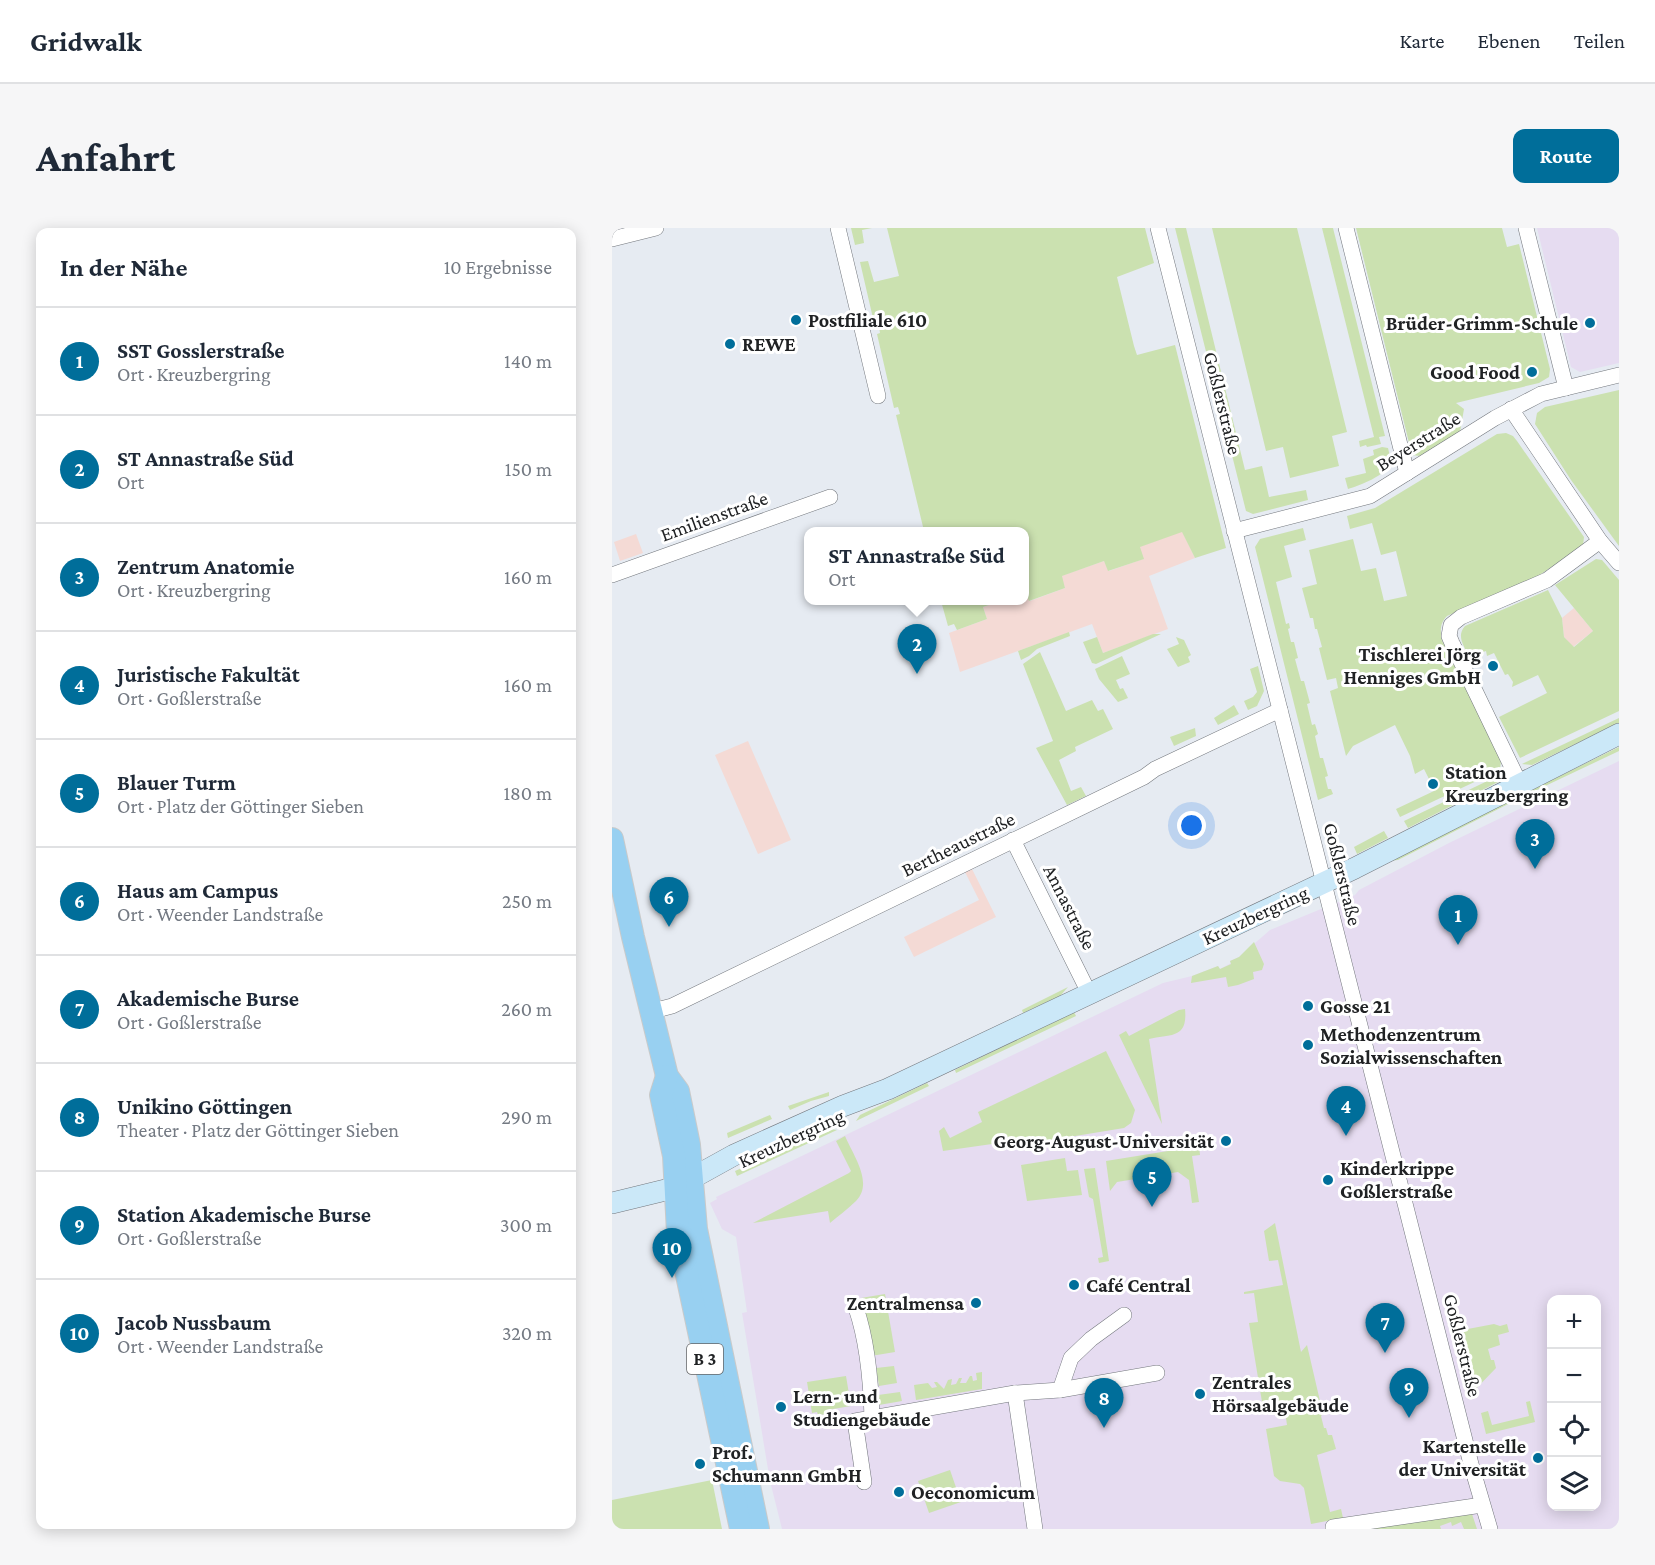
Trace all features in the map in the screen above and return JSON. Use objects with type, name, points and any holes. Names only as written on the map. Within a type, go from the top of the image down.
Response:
[{"type":"main road","name":"B 3","points":[[612,839],[616,876],[653,1011],[668,1076],[678,1091],[689,1145],[678,1233],[741,1529]]},
{"type":"main road","name":"B 3","points":[[686,1182],[758,1529]]},
{"type":"street","points":[[612,239],[656,228]]},
{"type":"street","points":[[838,228],[878,396]]},
{"type":"street","name":"Goßlerstraße","points":[[1158,228],[1482,1505],[1490,1529]]},
{"type":"street","points":[[1346,228],[1407,473]]},
{"type":"street","points":[[1526,228],[1566,388]]},
{"type":"street","name":"Beyerstraße","points":[[1234,531],[1370,496],[1540,394],[1619,375]]},
{"type":"street","points":[[1510,410],[1600,541],[1619,563]]},
{"type":"street","name":"Emilienstraße","points":[[612,575],[830,496]]},
{"type":"street","points":[[1520,784],[1452,643],[1449,636],[1451,625],[1461,617],[1547,580],[1600,541]]},
{"type":"street","name":"Bertheaustraße","points":[[653,1011],[672,1006],[1144,777],[1155,769],[1280,711]]},
{"type":"street","name":"Kreuzbergring","points":[[612,1203],[686,1182],[872,1100],[888,1089],[1324,882],[1619,734]]},
{"type":"street","name":"Annastraße","points":[[1013,840],[1089,993]]},
{"type":"street","points":[[856,1308],[868,1368],[872,1418]]},
{"type":"street","points":[[1060,1390],[1071,1358],[1091,1339],[1124,1315]]},
{"type":"street","points":[[864,1482],[855,1421],[1015,1393],[1060,1390],[1157,1372]]},
{"type":"street","points":[[1015,1393],[1035,1529]]},
{"type":"street","points":[[1333,1529],[1333,1527],[1482,1505]]},
{"type":"shaded area","name":"Brüder-Grimm-Schule","points":[[1537,228],[1619,228],[1619,363],[1580,372],[1571,367]]},
{"type":"shaded area","points":[[1182,531],[1195,558],[1149,576],[1168,629],[1103,653],[1092,624],[960,672],[949,633],[987,619],[983,607],[1029,605],[1029,598],[1030,601],[1065,588],[1061,576],[1104,561],[1109,571],[1143,559],[1139,547]]},
{"type":"shaded area","points":[[636,534],[643,553],[620,561],[614,542]]},
{"type":"shaded area","points":[[1574,608],[1593,631],[1573,647],[1564,637],[1562,618]]},
{"type":"shaded area","points":[[748,741],[791,840],[758,854],[715,755]]},
{"type":"shaded area","name":"Georg-August-Universität","points":[[1619,761],[1619,1529],[782,1529],[770,1481],[742,1313],[747,1312],[736,1237],[722,1229],[710,1203],[717,1199],[716,1197],[1163,983],[1192,976],[1218,966],[1220,969],[1239,957],[1270,930],[1355,895],[1359,890],[1449,843]]},
{"type":"shaded area","points":[[972,869],[996,917],[914,957],[904,937],[979,900],[965,872]]},
{"type":"green space","points":[[851,228],[872,228],[862,230],[864,243],[855,245]]},
{"type":"green space","points":[[887,228],[1145,228],[1154,263],[1117,277],[1134,346],[1137,355],[1175,345],[1226,548],[1195,558],[1182,532],[1140,547],[1144,559],[1108,571],[1104,561],[1062,576],[1065,588],[1029,601],[1029,527],[923,527],[896,415],[900,414],[898,407],[894,408],[877,334],[880,333],[879,327],[875,327],[860,262],[868,261],[874,282],[899,276]]},
{"type":"green space","points":[[1175,228],[1186,228],[1245,470],[1262,466],[1269,497],[1306,490],[1308,500],[1253,514],[1246,511]]},
{"type":"green space","points":[[1212,228],[1297,228],[1347,432],[1332,436],[1339,466],[1290,478],[1283,447],[1266,451]]},
{"type":"green space","points":[[1322,228],[1333,228],[1385,436],[1379,437],[1381,444],[1360,447],[1359,441],[1374,437]]},
{"type":"green space","points":[[1356,228],[1502,228],[1507,247],[1519,244],[1550,369],[1549,377],[1539,383],[1456,403],[1464,409],[1460,432],[1420,456],[1412,455]]},
{"type":"green space","points":[[1619,390],[1619,546],[1571,480],[1535,424],[1537,413],[1545,407]]},
{"type":"green space","points":[[1506,433],[1517,441],[1584,537],[1583,546],[1538,576],[1447,616],[1443,621],[1442,640],[1501,761],[1500,770],[1400,817],[1396,809],[1438,787],[1433,778],[1429,779],[1424,769],[1415,774],[1410,756],[1395,725],[1353,746],[1346,756],[1330,691],[1338,688],[1336,678],[1327,680],[1319,648],[1322,647],[1313,618],[1310,618],[1302,588],[1317,584],[1309,550],[1353,539],[1361,571],[1376,568],[1384,601],[1407,596],[1396,551],[1381,555],[1372,523],[1350,529],[1347,516],[1375,508],[1497,434]]},
{"type":"green space","points":[[1388,448],[1390,456],[1390,463],[1384,472],[1348,489],[1345,478],[1366,473],[1363,459],[1374,455],[1373,450]]},
{"type":"green space","points":[[1303,528],[1306,540],[1284,546],[1292,577],[1276,582],[1286,624],[1289,623],[1291,642],[1294,642],[1298,658],[1295,659],[1301,681],[1304,681],[1310,703],[1307,704],[1312,725],[1315,724],[1318,734],[1315,736],[1320,758],[1323,758],[1328,776],[1325,777],[1328,789],[1331,789],[1333,794],[1318,800],[1255,547],[1260,539]]},
{"type":"green space","points":[[1596,559],[1602,560],[1619,580],[1619,711],[1520,758],[1499,717],[1547,693],[1538,675],[1512,687],[1513,682],[1508,674],[1505,675],[1494,653],[1487,656],[1486,651],[1469,657],[1462,641],[1462,630],[1465,626],[1548,590],[1562,618],[1564,637],[1574,647],[1593,631],[1555,585]]},
{"type":"green space","points":[[942,605],[989,605],[983,607],[987,619],[957,630],[954,624],[948,626]]},
{"type":"green space","points":[[1069,632],[1070,636],[1037,649],[1021,660],[1018,651]]},
{"type":"green space","points":[[1153,634],[1161,634],[1096,664],[1092,663],[1083,642],[1097,637],[1103,653]]},
{"type":"green space","points":[[1176,637],[1184,640],[1191,655],[1188,657],[1190,662],[1178,667],[1167,649],[1179,644]]},
{"type":"green space","points":[[1040,652],[1066,711],[1092,700],[1098,711],[1103,709],[1113,729],[1075,747],[1076,751],[1059,760],[1071,791],[1081,787],[1086,796],[1067,805],[1036,748],[1053,741],[1023,664]]},
{"type":"green space","points":[[1122,656],[1130,674],[1116,680],[1128,698],[1118,702],[1099,679],[1095,669]]},
{"type":"green space","points":[[1258,666],[1264,691],[1257,706],[1248,710],[1244,701],[1253,697],[1257,692],[1250,669]]},
{"type":"green space","points":[[1234,705],[1239,714],[1218,725],[1214,718]]},
{"type":"green space","points":[[1619,718],[1619,723],[1532,765],[1522,764]]},
{"type":"green space","points":[[1195,728],[1196,736],[1174,746],[1170,737]]},
{"type":"green space","points":[[1619,747],[1619,751],[1398,860],[1387,861]]},
{"type":"green space","points":[[1504,773],[1498,782],[1408,828],[1404,821]]},
{"type":"green space","points":[[1384,831],[1388,838],[1357,854],[1354,847]]},
{"type":"green space","points":[[1254,942],[1264,964],[1262,970],[1253,972],[1254,979],[1228,987],[1226,977],[1191,983],[1192,976],[1218,966],[1220,969],[1231,964],[1230,961],[1239,957]]},
{"type":"green space","points":[[1068,987],[1060,996],[1023,1013],[1022,1010]]},
{"type":"green space","points":[[1185,1009],[1184,1026],[1181,1030],[1171,1035],[1149,1039],[1162,1124],[1119,1035],[1126,1031],[1129,1036]]},
{"type":"green space","points":[[1074,1012],[1076,1016],[956,1073],[955,1070]]},
{"type":"green space","points":[[1106,1051],[1135,1110],[1131,1123],[1124,1128],[1014,1146],[1013,1141],[943,1151],[939,1131],[944,1127],[950,1138],[982,1122],[978,1112]]},
{"type":"green space","points":[[927,1083],[929,1086],[856,1121],[860,1115]]},
{"type":"green space","points":[[829,1092],[829,1096],[790,1110],[788,1106]]},
{"type":"green space","points":[[770,1115],[772,1119],[728,1138],[727,1133]]},
{"type":"green space","points":[[828,1129],[837,1130],[737,1176],[735,1171]]},
{"type":"green space","points":[[845,1136],[863,1178],[861,1194],[853,1204],[830,1223],[828,1211],[753,1223],[849,1173],[851,1171],[836,1141]]},
{"type":"green space","points":[[1199,1146],[1200,1155],[1192,1156],[1199,1202],[1192,1203],[1189,1180],[1178,1172],[1117,1182],[1110,1191],[1106,1161]]},
{"type":"green space","points":[[1065,1158],[1067,1171],[1078,1170],[1082,1195],[1027,1201],[1021,1165]]},
{"type":"green space","points":[[1095,1168],[1109,1261],[1099,1263],[1098,1258],[1103,1257],[1093,1199],[1089,1197],[1084,1169]]},
{"type":"green space","points":[[1275,1223],[1301,1352],[1307,1345],[1323,1414],[1321,1416],[1324,1428],[1328,1435],[1332,1435],[1336,1449],[1317,1455],[1330,1512],[1341,1509],[1343,1518],[1311,1524],[1304,1488],[1300,1484],[1280,1481],[1274,1476],[1266,1429],[1287,1425],[1284,1404],[1263,1408],[1249,1323],[1258,1322],[1254,1293],[1244,1294],[1244,1292],[1283,1285],[1278,1260],[1269,1261],[1264,1231]]},
{"type":"green space","points":[[885,1294],[895,1352],[871,1356],[861,1298]]},
{"type":"green space","points":[[1494,1324],[1500,1326],[1507,1324],[1509,1332],[1498,1335],[1500,1345],[1488,1349],[1496,1368],[1468,1397],[1452,1332]]},
{"type":"green space","points":[[894,1366],[897,1383],[879,1386],[876,1368]]},
{"type":"green space","points":[[982,1372],[982,1389],[916,1400],[914,1385],[928,1383],[932,1388],[937,1387],[934,1382],[937,1382],[944,1389],[948,1380],[952,1379],[951,1385],[956,1384],[959,1378],[962,1378],[960,1383],[966,1383],[970,1376],[973,1381],[977,1380],[976,1373]]},
{"type":"green space","points":[[846,1376],[851,1406],[827,1410],[828,1414],[812,1413],[807,1382]]},
{"type":"green space","points":[[900,1392],[902,1401],[879,1405],[878,1395]]},
{"type":"green space","points":[[1530,1401],[1535,1422],[1486,1434],[1481,1413],[1488,1411],[1492,1425],[1529,1416],[1526,1402]]},
{"type":"green space","points":[[950,1470],[961,1502],[929,1513],[918,1481]]},
{"type":"green space","points":[[712,1480],[722,1529],[612,1529],[612,1500]]},
{"type":"green space","points":[[1471,1511],[1477,1529],[1464,1529],[1461,1522],[1452,1526],[1451,1522],[1440,1526],[1441,1529],[1357,1529]]},
{"type":"place","name":"Postfiliale 610","points":[[796,320]]},
{"type":"place","name":"Brüder-Grimm-Schule","points":[[1590,323]]},
{"type":"place","name":"REWE","points":[[730,344]]},
{"type":"place","name":"Good Food","points":[[1532,372]]},
{"type":"place","name":"Tischlerei Jörg Henniges GmbH","points":[[1493,666]]},
{"type":"place","name":"ST Annastraße Süd","points":[[917,674]]},
{"type":"place","name":"Station Kreuzbergring","points":[[1433,784]]},
{"type":"place","name":"Zentrum Anatomie","points":[[1535,869]]},
{"type":"place","name":"Haus am Campus","points":[[669,927]]},
{"type":"place","name":"SST Gosslerstraße","points":[[1458,945]]},
{"type":"place","name":"Gosse 21","points":[[1308,1006]]},
{"type":"place","name":"Methodenzentrum Sozialwissenschaften","points":[[1308,1045]]},
{"type":"place","name":"Juristische Fakultät","points":[[1346,1136]]},
{"type":"place","name":"Georg-August-Universität","points":[[1226,1141]]},
{"type":"place","name":"Kinderkrippe Goßlerstraße","points":[[1328,1180]]},
{"type":"place","name":"Blauer Turm","points":[[1152,1207]]},
{"type":"place","name":"Jacob Nussbaum","points":[[672,1278]]},
{"type":"place","name":"Café Central","points":[[1074,1285]]},
{"type":"place","name":"Zentralmensa","points":[[976,1303]]},
{"type":"place","name":"Akademische Burse","points":[[1385,1353]]},
{"type":"place","name":"Zentrales Hörsaalgebäude","points":[[1200,1394]]},
{"type":"place","name":"Lern- und Studiengebäude","points":[[781,1407]]},
{"type":"place","name":"Station Akademische Burse","points":[[1409,1418]]},
{"type":"place","name":"Unikino Göttingen","points":[[1104,1428]]},
{"type":"place","name":"Kartenstelle der Universität","points":[[1538,1458]]},
{"type":"place","name":"Prof. Schumann GmbH","points":[[700,1464]]},
{"type":"place","name":"Oeconomicum","points":[[899,1492]]}]
